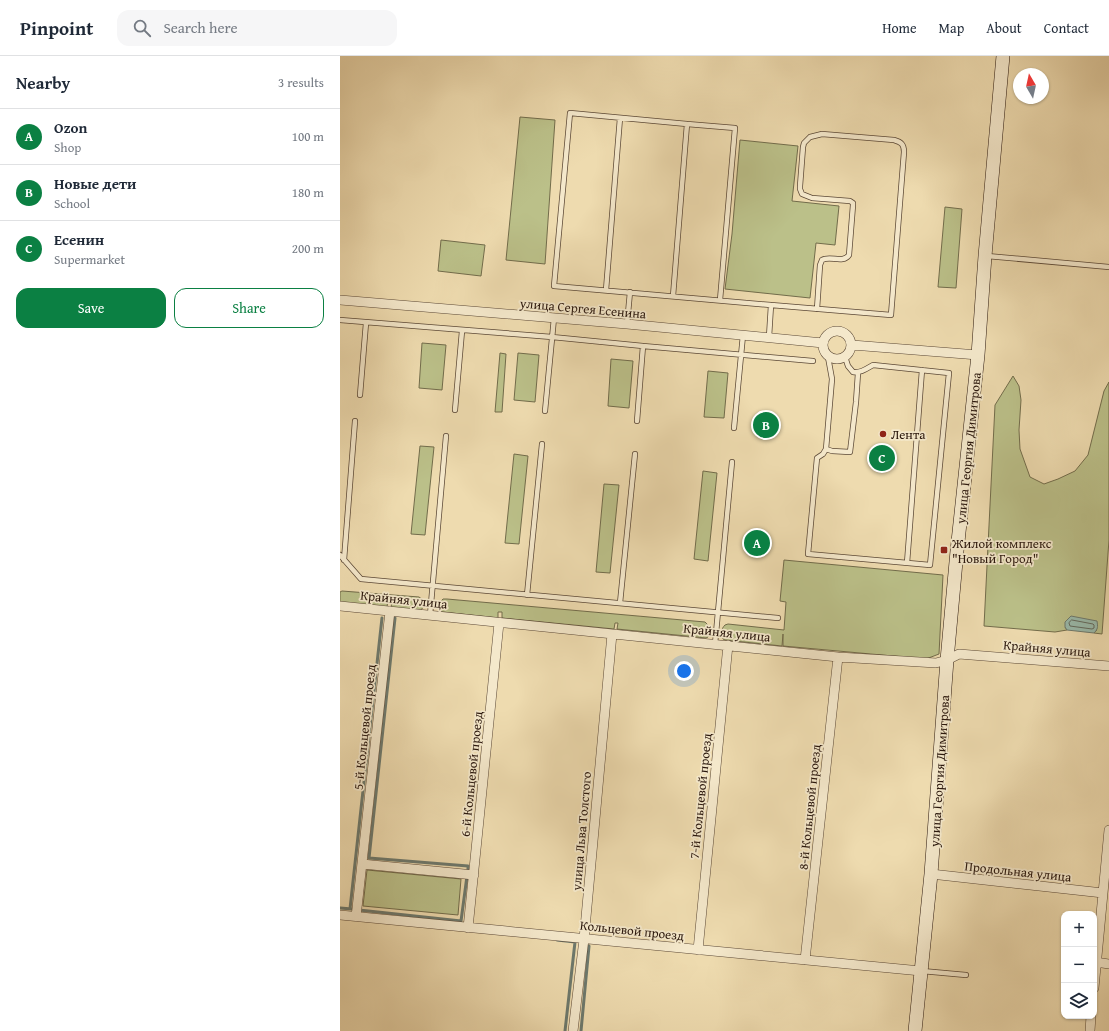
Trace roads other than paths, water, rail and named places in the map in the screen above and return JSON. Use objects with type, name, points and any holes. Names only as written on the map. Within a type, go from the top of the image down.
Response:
[{"type":"street","name":"улица Георгия Димитрова","points":[[915,1031],[931,874],[947,660],[957,551],[978,354],[985,256],[1003,56]]},
{"type":"street","name":"улица Сергея Есенина","points":[[340,300],[627,324],[823,343]]},
{"type":"street","points":[[834,331],[839,331],[847,334],[852,345],[851,350],[846,357],[837,360],[828,357],[824,350],[823,343],[827,335],[834,331]]},
{"type":"street","points":[[852,345],[978,354]]},
{"type":"street","name":"Крайняя улица","points":[[340,606],[838,657],[936,664],[959,654],[1109,666]]},
{"type":"street","name":"5-й Кольцевой проезд","points":[[356,917],[390,611]]},
{"type":"street","name":"6-й Кольцевой проезд","points":[[468,928],[499,622]]},
{"type":"street","name":"улица Льва Толстого","points":[[574,1031],[612,634]]},
{"type":"street","name":"7-й Кольцевой проезд","points":[[698,950],[728,645]]},
{"type":"street","name":"8-й Кольцевой проезд","points":[[805,960],[838,657]]},
{"type":"street","points":[[1097,952],[1109,830]]},
{"type":"street","points":[[362,864],[474,874]]},
{"type":"street","name":"Продольная улица","points":[[931,874],[1103,893]]},
{"type":"street","name":"Кольцевой проезд","points":[[340,915],[921,971]]},
{"type":"street","points":[[1097,962],[1109,964]]},
{"type":"street","points":[[1090,1031],[1091,1019]]},
{"type":"lane","points":[[720,300],[735,128],[570,113],[554,286],[771,305],[891,315],[904,152],[903,146],[899,141],[822,134],[810,137],[804,143],[800,186],[802,194],[812,198],[850,201],[853,205],[848,257],[844,259],[826,258],[822,260],[820,265],[817,308]]},
{"type":"lane","points":[[606,290],[620,118]]},
{"type":"lane","points":[[673,296],[687,124]]},
{"type":"lane","points":[[985,256],[1109,267]]},
{"type":"lane","points":[[627,324],[630,292]]},
{"type":"lane","points":[[768,338],[771,305]]},
{"type":"lane","points":[[544,411],[554,318]]},
{"type":"lane","points":[[340,320],[462,331],[552,337],[813,361]]},
{"type":"lane","points":[[360,395],[366,323]]},
{"type":"lane","points":[[454,410],[462,331]]},
{"type":"lane","points":[[734,428],[743,335]]},
{"type":"lane","points":[[637,421],[643,346]]},
{"type":"lane","points":[[828,357],[832,379],[826,449],[823,454],[817,458],[808,554],[930,566],[949,373],[872,365],[864,371],[853,372],[848,366],[846,357]]},
{"type":"lane","points":[[907,563],[922,370]]},
{"type":"lane","points":[[826,449],[832,451],[850,452],[858,372]]},
{"type":"lane","points":[[344,560],[356,421]]},
{"type":"lane","points":[[430,615],[446,436]]},
{"type":"lane","points":[[527,595],[542,444]]},
{"type":"lane","points":[[620,604],[635,454]]},
{"type":"lane","points":[[715,644],[732,462]]},
{"type":"lane","points":[[340,555],[361,579],[778,618]]},
{"type":"lane","points":[[921,971],[966,975]]},
{"type":"water","points":[[1071,616],[1097,621],[1097,629],[1094,633],[1067,630],[1065,627],[1065,622]]},
{"type":"waterway","points":[[350,909],[382,618]]},
{"type":"waterway","points":[[395,618],[369,858],[468,866],[468,873]]},
{"type":"waterway","points":[[359,910],[461,921],[467,876]]},
{"type":"waterway","points":[[340,908],[352,909]]},
{"type":"waterway","points":[[557,940],[575,942],[565,1031]]},
{"type":"waterway","points":[[581,1031],[589,946]]},
{"type":"place","name":"Новые дети","points":[[766,425]]},
{"type":"place","name":"Лента","points":[[883,434]]},
{"type":"place","name":"Есенин","points":[[882,458]]},
{"type":"place","name":"Ozon","points":[[757,543]]},
{"type":"place","name":"Жилой комплекс \"Новый Город\"","points":[[944,550]]}]
